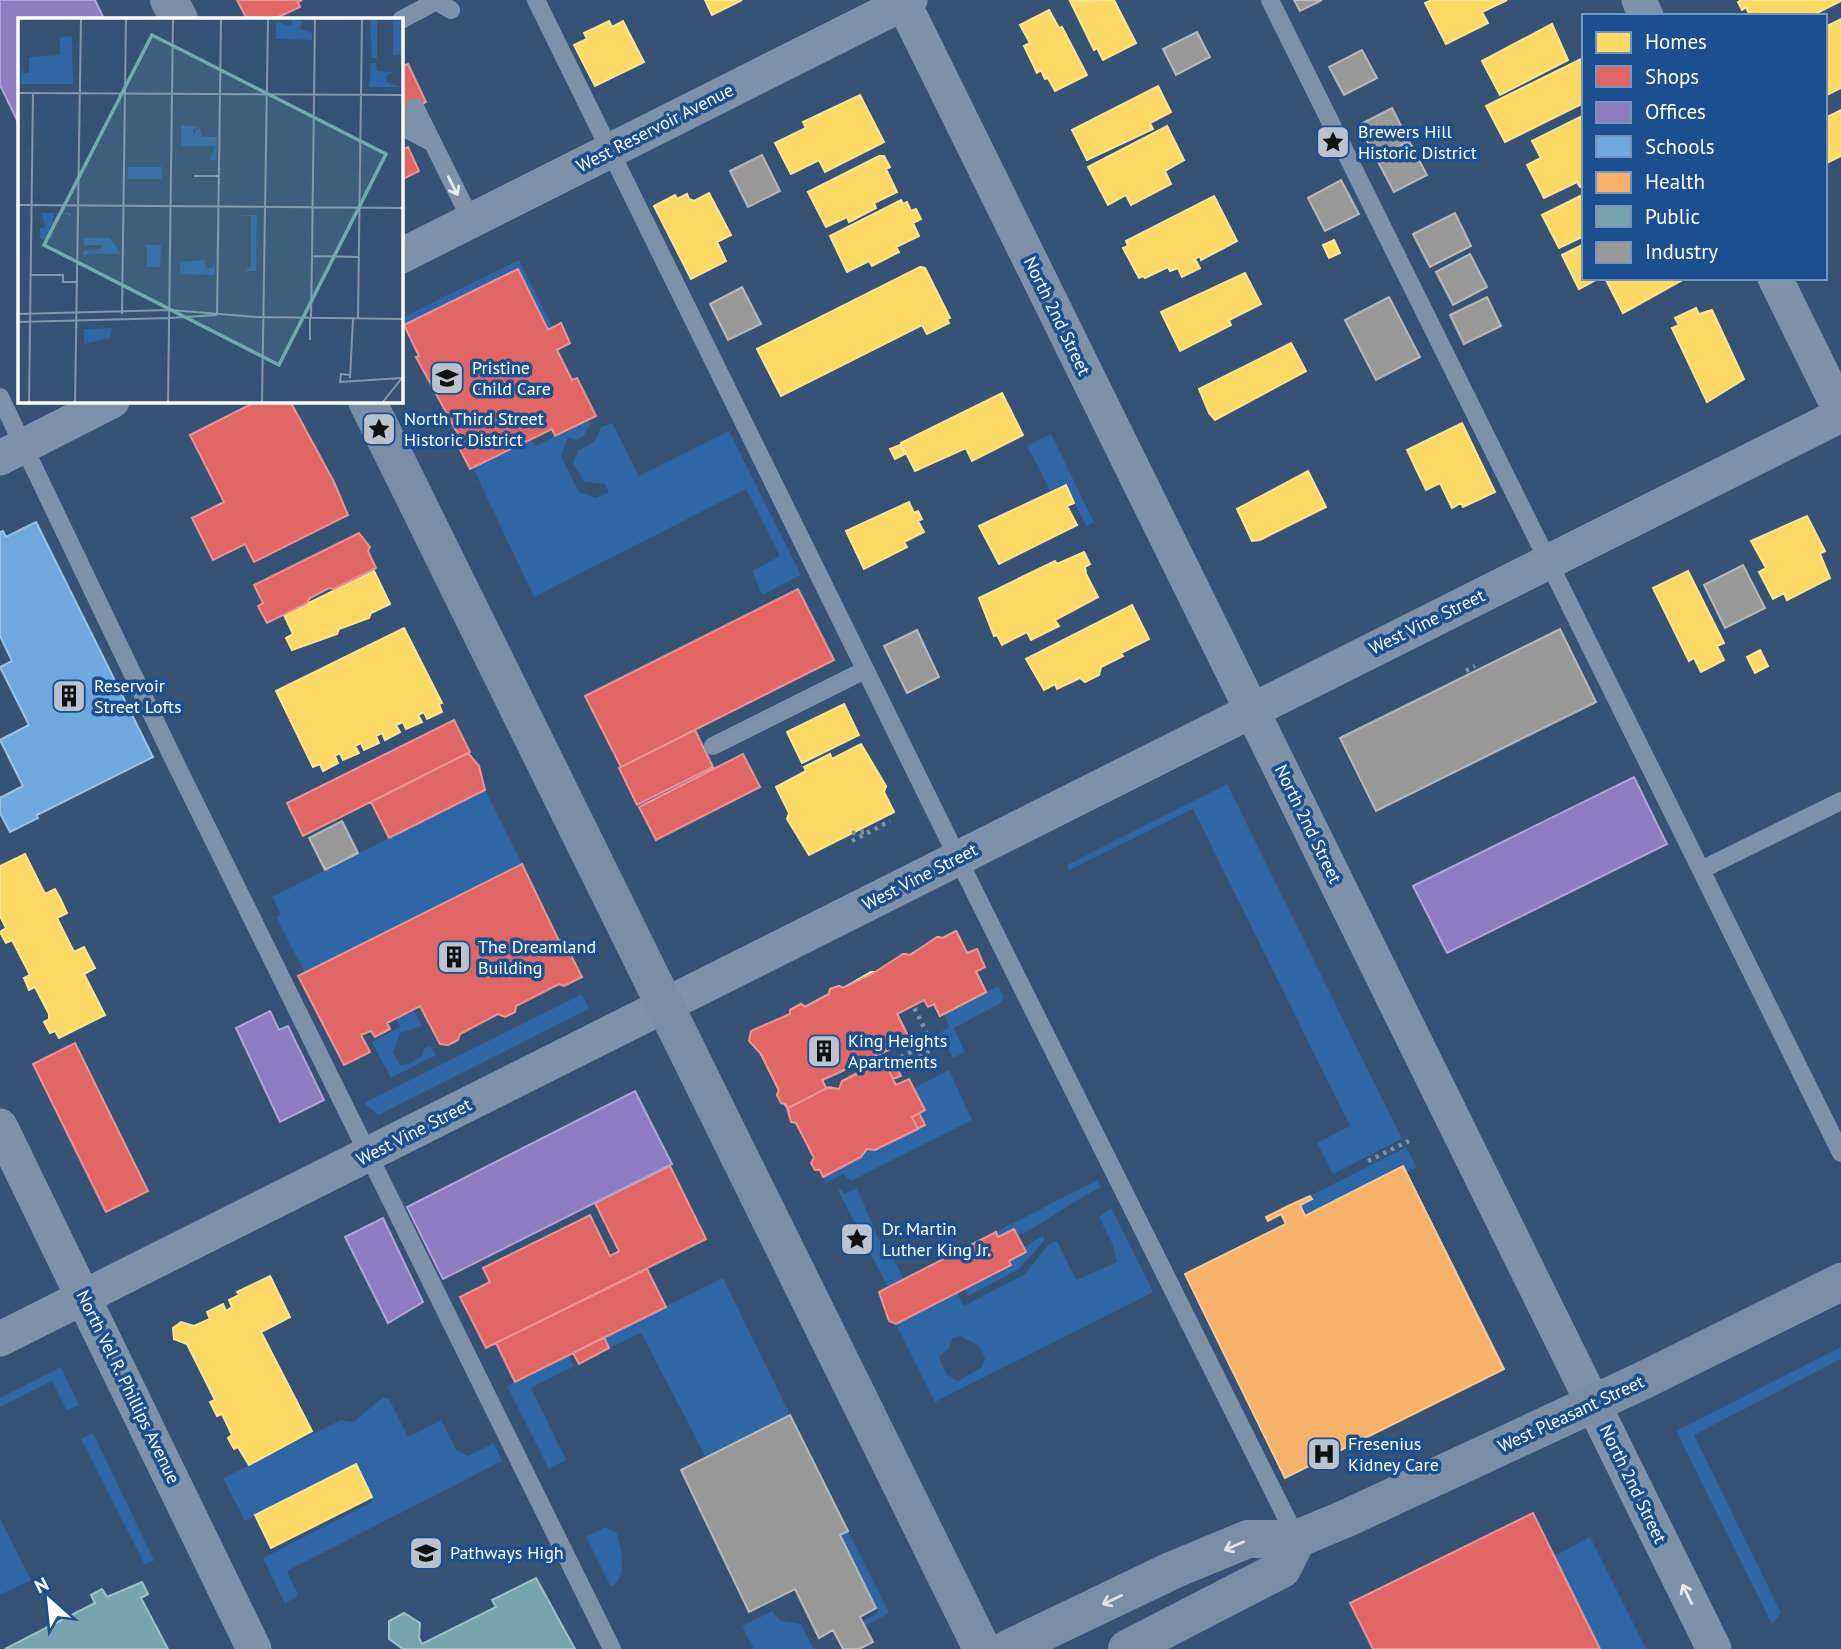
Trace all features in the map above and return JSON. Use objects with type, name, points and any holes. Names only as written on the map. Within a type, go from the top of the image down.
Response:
[{"type":"main road","points":[[169,0],[178,18]]},
{"type":"main road","points":[[367,402],[982,1649]]},
{"type":"main road","name":"West Pleasant Street","points":[[1008,1649],[1173,1570],[1248,1539],[1297,1539],[1594,1404],[1841,1282]]},
{"type":"main road","points":[[1127,1649],[1282,1569],[1297,1539]]},
{"type":"street","name":"West Reservoir Avenue","points":[[402,255],[905,1]]},
{"type":"street","name":"North 2nd Street","points":[[905,1],[1714,1649]]},
{"type":"street","points":[[1776,280],[1841,414]]},
{"type":"street","points":[[12,452],[110,402]]},
{"type":"street","name":"West Vine Street","points":[[0,1339],[1841,414]]},
{"type":"street","name":"North Vel R. Phillips Avenue","points":[[0,1126],[254,1649]]},
{"type":"lane","points":[[536,0],[1297,1539]]},
{"type":"lane","points":[[1270,0],[1841,1153]]},
{"type":"lane","points":[[402,19],[436,1],[452,10]]},
{"type":"lane","points":[[408,111],[411,131],[431,142],[471,220]]},
{"type":"lane","points":[[0,397],[12,452],[368,1155],[612,1649]]},
{"type":"lane","points":[[713,746],[865,670]]},
{"type":"lane","points":[[1701,870],[1841,801]]},
{"type":"path","points":[[1466,671],[1475,666]]},
{"type":"path","points":[[852,841],[890,821]]},
{"type":"path","points":[[852,833],[871,831]]},
{"type":"path","points":[[893,1061],[931,1042],[913,1005]]},
{"type":"path","points":[[896,1068],[937,1047]]},
{"type":"path","points":[[1368,1161],[1409,1141]]},
{"type":"shaded area","points":[[519,260],[553,327],[548,330],[517,269],[402,326],[402,318]]},
{"type":"shaded area","points":[[588,420],[590,425],[584,436],[576,440],[568,437],[561,456],[579,492],[596,498],[609,492],[605,484],[584,482],[573,463],[578,451],[595,441],[601,427],[612,423],[639,476],[729,431],[801,575],[762,595],[752,571],[780,556],[746,489],[534,597],[473,468],[531,439],[535,446]]},
{"type":"shaded area","points":[[1051,434],[1094,522],[1086,526],[1065,484],[1050,490],[1027,446]]},
{"type":"shaded area","points":[[1227,784],[1402,1139],[1333,1174],[1317,1143],[1350,1126],[1193,809],[1069,870],[1067,865]]},
{"type":"shaded area","points":[[485,790],[522,864],[305,973],[276,917],[281,914],[272,897]]},
{"type":"shaded area","points":[[998,986],[1004,997],[1001,1003],[954,1028],[965,1052],[953,1058],[940,1033],[949,1027],[944,1014]]},
{"type":"shaded area","points":[[582,994],[589,1009],[378,1115],[364,1103]]},
{"type":"shaded area","points":[[413,1009],[422,1026],[400,1033],[393,1053],[400,1065],[409,1064],[422,1056],[424,1049],[430,1046],[436,1055],[391,1078],[372,1042],[400,1027],[396,1018]]},
{"type":"shaded area","points":[[949,1070],[972,1120],[851,1181],[843,1174],[826,1183],[823,1177],[861,1157],[867,1149],[875,1150],[925,1125],[919,1113],[925,1110],[914,1088]]},
{"type":"shaded area","points":[[1406,1147],[1417,1167],[1406,1173],[1403,1166],[1305,1216],[1300,1205],[1311,1199],[1310,1196]]},
{"type":"shaded area","points":[[1097,1180],[1101,1187],[1029,1230],[1018,1236],[1014,1229],[998,1237],[996,1232]]},
{"type":"shaded area","points":[[857,1188],[881,1245],[885,1243],[904,1279],[888,1287],[870,1253],[873,1233],[863,1224],[854,1221],[838,1190],[841,1189],[844,1194]]},
{"type":"shaded area","points":[[1111,1208],[1153,1292],[935,1402],[896,1324],[957,1293],[964,1306],[1025,1274],[1048,1245],[1057,1241],[1076,1280],[1117,1262],[1113,1245],[1099,1217]],"holes":[[[960,1336],[978,1345],[985,1358],[982,1367],[958,1381],[946,1374],[939,1357],[950,1347],[952,1339]]]},
{"type":"shaded area","points":[[1043,1236],[1045,1240],[1019,1269],[968,1296],[965,1289],[1011,1265],[1009,1261],[1026,1252],[1024,1247]]},
{"type":"shaded area","points":[[723,1278],[790,1415],[706,1457],[641,1333],[609,1348],[604,1337]]},
{"type":"shaded area","points":[[1841,1347],[1841,1359],[1694,1435],[1781,1613],[1772,1624],[1676,1431]]},
{"type":"shaded area","points":[[568,1355],[574,1366],[531,1388],[566,1460],[549,1469],[507,1386]]},
{"type":"shaded area","points":[[61,1367],[79,1405],[67,1411],[52,1381],[0,1407],[0,1398]]},
{"type":"shaded area","points":[[383,1397],[389,1399],[408,1437],[441,1420],[456,1450],[468,1456],[494,1443],[502,1461],[287,1571],[298,1595],[285,1604],[263,1558],[372,1502],[372,1496],[356,1465],[245,1521],[223,1478],[341,1420],[354,1422]]},
{"type":"shaded area","points":[[93,1433],[154,1560],[145,1565],[81,1439]]},
{"type":"shaded area","points":[[0,1519],[31,1580],[0,1595]]},
{"type":"shaded area","points":[[605,1527],[617,1533],[621,1554],[620,1577],[611,1587],[586,1537]]},
{"type":"shaded area","points":[[848,1531],[889,1613],[865,1626],[862,1622],[879,1613],[840,1535]]},
{"type":"shaded area","points":[[1590,1537],[1646,1649],[1600,1649],[1554,1556]]},
{"type":"shaded area","points":[[772,1611],[781,1621],[801,1624],[814,1649],[754,1649],[742,1626]]},
{"type":"building: Homes","points":[[705,0],[742,0],[712,15]]},
{"type":"building: Homes","points":[[1114,0],[1136,43],[1103,60],[1097,48],[1094,50],[1070,1]]},
{"type":"building: Homes","points":[[1432,0],[1507,0],[1482,12],[1488,23],[1446,44],[1425,3]]},
{"type":"building: Homes","points":[[1841,0],[1815,14],[1749,14],[1746,7],[1742,10],[1738,2]]},
{"type":"building: Homes","points":[[1049,10],[1059,28],[1062,27],[1087,75],[1055,91],[1041,70],[1037,73],[1024,46],[1030,43],[1020,25]]},
{"type":"building: Homes","points":[[1841,19],[1841,88],[1827,95],[1827,26]]},
{"type":"building: Homes","points":[[609,21],[612,27],[623,21],[644,62],[595,86],[574,45],[587,39],[584,33]]},
{"type":"building: Homes","points":[[1552,24],[1568,60],[1500,95],[1482,61]]},
{"type":"building: Homes","points":[[1582,58],[1582,104],[1505,142],[1486,106]]},
{"type":"building: Homes","points":[[1158,86],[1171,112],[1150,123],[1153,129],[1087,160],[1072,130]]},
{"type":"building: Homes","points":[[860,95],[884,142],[825,172],[819,160],[791,174],[775,143],[806,128],[803,122]]},
{"type":"building: Homes","points":[[1841,110],[1841,156],[1827,163],[1827,117]]},
{"type":"building: Homes","points":[[1582,116],[1582,186],[1577,182],[1544,198],[1527,165],[1541,158],[1532,141]]},
{"type":"building: Homes","points":[[1167,126],[1184,160],[1165,171],[1171,184],[1131,205],[1126,195],[1108,205],[1088,167]]},
{"type":"building: Homes","points":[[879,156],[884,156],[890,167],[886,169],[897,192],[874,203],[876,208],[849,222],[847,217],[826,227],[808,192]]},
{"type":"building: Homes","points":[[709,193],[731,235],[717,242],[726,261],[691,279],[654,206],[675,195],[677,199],[687,194],[689,199],[694,201]]},
{"type":"building: Homes","points":[[1582,195],[1582,237],[1559,248],[1542,215]]},
{"type":"building: Homes","points":[[1214,196],[1237,241],[1201,260],[1200,256],[1195,259],[1200,268],[1182,277],[1178,268],[1170,271],[1168,267],[1145,278],[1139,278],[1123,248],[1128,246],[1126,241]]},
{"type":"building: Homes","points":[[901,200],[903,204],[907,202],[911,211],[916,209],[921,219],[913,223],[919,236],[896,247],[899,252],[872,266],[869,261],[847,272],[830,236]]},
{"type":"building: Homes","points":[[1334,240],[1340,253],[1329,258],[1323,245]]},
{"type":"building: Homes","points":[[1582,245],[1582,280],[1595,280],[1579,289],[1562,255]]},
{"type":"building: Homes","points":[[920,267],[925,268],[950,318],[947,319],[949,323],[927,334],[922,325],[781,396],[757,349]]},
{"type":"building: Homes","points":[[1245,273],[1261,304],[1229,320],[1231,325],[1180,351],[1161,312]]},
{"type":"building: Homes","points":[[1606,280],[1682,280],[1623,313]]},
{"type":"building: Homes","points":[[1696,308],[1699,314],[1712,310],[1744,379],[1707,402],[1672,328],[1679,325],[1675,318]]},
{"type":"building: Homes","points":[[1291,343],[1306,371],[1215,420],[1209,413],[1199,389]]},
{"type":"building: Homes","points":[[1002,393],[1023,435],[972,461],[966,448],[915,471],[901,443]]},
{"type":"building: Homes","points":[[1462,423],[1495,492],[1463,507],[1461,503],[1452,508],[1440,483],[1426,490],[1407,450]]},
{"type":"building: Homes","points":[[900,445],[905,454],[895,459],[890,449]]},
{"type":"building: Homes","points":[[1308,471],[1326,507],[1260,540],[1252,541],[1237,509]]},
{"type":"building: Homes","points":[[1066,485],[1074,503],[1067,506],[1077,525],[999,564],[979,526]]},
{"type":"building: Homes","points":[[909,502],[914,513],[918,511],[922,519],[918,521],[924,532],[904,542],[907,547],[864,569],[846,531]]},
{"type":"building: Homes","points":[[1807,516],[1825,551],[1820,554],[1830,578],[1787,600],[1784,593],[1773,599],[1759,572],[1766,568],[1751,541]]},
{"type":"building: Homes","points":[[1084,552],[1090,564],[1085,567],[1086,574],[1098,597],[1055,620],[1059,626],[1031,640],[1027,632],[1002,645],[997,635],[994,636],[979,598],[1055,561],[1057,564]]},
{"type":"building: Homes","points":[[374,571],[390,604],[371,613],[369,618],[339,629],[337,634],[292,650],[286,638],[293,634],[284,615]]},
{"type":"building: Homes","points":[[1688,571],[1724,643],[1717,646],[1724,660],[1701,672],[1694,658],[1689,661],[1653,588]]},
{"type":"building: Homes","points":[[1132,605],[1149,639],[1121,653],[1123,656],[1101,667],[1099,675],[1085,682],[1080,678],[1057,689],[1055,684],[1044,690],[1026,659]]},
{"type":"building: Homes","points":[[404,628],[442,703],[439,704],[442,712],[427,719],[424,712],[418,715],[422,722],[406,729],[403,722],[396,725],[400,732],[385,740],[382,733],[376,736],[379,743],[364,750],[361,743],[355,746],[359,753],[343,760],[340,753],[335,756],[338,763],[323,771],[320,764],[313,767],[276,691]]},
{"type":"building: Homes","points":[[1760,650],[1768,666],[1755,673],[1747,657]]},
{"type":"building: Homes","points":[[844,704],[859,735],[802,763],[787,732]]},
{"type":"building: Homes","points":[[861,744],[886,786],[884,792],[894,812],[809,855],[787,819],[789,813],[776,787],[806,771],[804,767],[830,754],[832,759]]},
{"type":"building: Homes","points":[[25,854],[45,894],[55,889],[60,898],[67,913],[57,918],[74,952],[84,947],[95,968],[84,974],[105,1015],[59,1038],[55,1031],[50,1033],[44,1022],[49,1019],[49,1014],[35,987],[29,990],[24,978],[30,975],[12,940],[6,943],[0,932],[6,928],[0,916],[0,866]]},
{"type":"building: Homes","points":[[956,931],[986,992],[940,1016],[925,985],[904,996],[888,965],[903,954],[910,955],[925,947],[937,937],[943,938]]},
{"type":"building: Homes","points":[[871,972],[876,972],[910,1040],[822,1080],[826,1088],[788,1108],[777,1095],[779,1090],[758,1048],[765,1047],[771,1039],[764,1027],[790,1014],[790,1010],[801,1004],[805,1007],[829,994],[830,989],[839,986],[843,988]]},
{"type":"building: Homes","points":[[270,1276],[290,1317],[261,1332],[312,1431],[249,1465],[238,1447],[234,1449],[228,1438],[232,1435],[222,1414],[217,1416],[210,1402],[215,1400],[187,1344],[174,1339],[173,1328],[181,1322],[194,1326],[210,1319],[207,1312],[223,1304],[226,1311],[232,1307],[229,1300],[239,1295],[237,1292]]},
{"type":"building: Homes","points":[[356,1464],[372,1497],[271,1548],[255,1515]]},
{"type":"building: Shops","points":[[237,0],[302,0],[298,2],[300,7],[276,18],[246,18]]},
{"type":"building: Shops","points":[[408,64],[426,102],[402,114],[402,67]]},
{"type":"building: Shops","points":[[408,147],[419,171],[402,180],[402,150]]},
{"type":"building: Shops","points":[[518,269],[548,330],[561,323],[570,343],[557,350],[572,380],[577,378],[596,416],[555,436],[552,429],[470,469],[454,438],[459,436],[416,357],[419,356],[404,325]]},
{"type":"building: Shops","points":[[255,402],[291,402],[334,482],[348,515],[254,562],[245,544],[213,560],[192,518],[224,502],[190,435]]},
{"type":"building: Shops","points":[[359,533],[370,547],[368,551],[376,568],[334,589],[329,588],[310,598],[307,603],[267,623],[258,606],[263,603],[254,585]]},
{"type":"building: Shops","points":[[798,589],[834,660],[621,767],[585,696]]},
{"type":"building: Shops","points":[[454,720],[470,752],[303,836],[287,803]]},
{"type":"building: Shops","points":[[695,730],[713,767],[637,805],[619,768]]},
{"type":"building: Shops","points":[[468,753],[479,766],[485,790],[389,838],[371,802]]},
{"type":"building: Shops","points":[[743,754],[760,787],[656,840],[639,807]]},
{"type":"building: Shops","name":"The Dreamland Building","points":[[522,864],[559,941],[563,939],[582,977],[564,986],[559,984],[516,1006],[515,1012],[505,1017],[498,1014],[460,1034],[458,1040],[448,1045],[440,1044],[420,1006],[387,1023],[390,1029],[375,1037],[371,1031],[361,1035],[370,1052],[344,1065],[298,976]]},
{"type":"building: Shops","name":"King Heights Apartments","points":[[956,931],[967,953],[977,949],[985,967],[976,972],[986,992],[940,1016],[934,1004],[928,1007],[924,1000],[897,1014],[910,1040],[822,1080],[826,1088],[839,1089],[842,1081],[892,1058],[901,1076],[893,1079],[896,1085],[909,1079],[925,1110],[919,1113],[925,1125],[875,1150],[867,1149],[861,1157],[823,1177],[820,1170],[815,1170],[811,1163],[814,1158],[796,1123],[791,1122],[786,1104],[781,1103],[777,1095],[779,1090],[761,1054],[749,1041],[751,1031],[790,1014],[790,1010],[801,1004],[805,1007],[829,994],[830,989],[839,986],[843,988],[872,974],[903,954],[910,955],[937,937],[943,938]]},
{"type":"building: Shops","points":[[75,1043],[148,1191],[106,1212],[33,1064]]},
{"type":"building: Shops","points":[[883,1059],[896,1085],[909,1079],[925,1110],[912,1117],[918,1129],[875,1150],[867,1149],[861,1157],[823,1177],[820,1170],[815,1170],[811,1163],[814,1158],[796,1123],[791,1122],[788,1108],[829,1087],[839,1089],[842,1081]]},
{"type":"building: Shops","points":[[670,1166],[706,1239],[486,1348],[460,1297],[490,1282],[483,1268],[590,1215],[610,1256],[619,1251],[595,1203]]},
{"type":"building: Shops","points":[[1014,1229],[1026,1252],[1009,1261],[1011,1265],[896,1324],[889,1321],[879,1292],[996,1232],[998,1237]]},
{"type":"building: Shops","points":[[647,1269],[666,1307],[515,1382],[496,1343]]},
{"type":"building: Shops","points":[[604,1337],[609,1348],[579,1364],[573,1353]]},
{"type":"building: Shops","points":[[1533,1513],[1600,1649],[1373,1649],[1350,1603]]},
{"type":"building: Offices","points":[[0,0],[95,0],[104,18],[18,18],[18,122],[0,85]]},
{"type":"building: Offices","points":[[1634,777],[1667,844],[1447,953],[1413,886]]},
{"type":"building: Offices","points":[[270,1011],[279,1030],[288,1026],[324,1100],[280,1122],[236,1028]]},
{"type":"building: Offices","points":[[635,1091],[672,1164],[443,1279],[407,1207]]},
{"type":"building: Offices","points":[[383,1218],[423,1302],[388,1323],[345,1237]]},
{"type":"building: Schools","name":"Reservoir Street Lofts","points":[[36,522],[153,757],[37,815],[38,818],[10,832],[0,813],[0,798],[23,786],[0,740],[29,725],[0,667],[12,661],[0,636],[0,532],[3,531],[6,537]]},
{"type":"building: Health","points":[[1403,1166],[1504,1369],[1285,1478],[1185,1274],[1286,1224],[1281,1214],[1268,1221],[1266,1217],[1288,1206],[1310,1196],[1312,1199],[1300,1205],[1305,1216]]},
{"type":"building: Public","points":[[536,1578],[575,1649],[403,1649],[389,1639],[389,1621],[404,1613],[420,1623],[419,1638],[422,1644],[496,1607],[492,1600]]},
{"type":"building: Public","points":[[142,1582],[148,1594],[141,1598],[168,1649],[5,1649],[95,1603],[91,1595],[102,1589],[107,1597]]},
{"type":"building: Industry","points":[[1294,0],[1322,0],[1300,11]]},
{"type":"building: Industry","points":[[1197,32],[1210,57],[1176,75],[1163,49]]},
{"type":"building: Industry","points":[[1362,50],[1377,78],[1344,95],[1329,67]]},
{"type":"building: Industry","points":[[1392,108],[1409,141],[1376,159],[1359,125]]},
{"type":"building: Industry","points":[[1410,143],[1427,175],[1394,192],[1377,160]]},
{"type":"building: Industry","points":[[762,155],[780,191],[748,207],[730,171]]},
{"type":"building: Industry","points":[[1341,180],[1359,214],[1325,231],[1308,198]]},
{"type":"building: Industry","points":[[1455,213],[1471,246],[1430,267],[1413,234]]},
{"type":"building: Industry","points":[[1470,254],[1487,287],[1453,305],[1436,272]]},
{"type":"building: Industry","points":[[742,287],[761,324],[728,340],[710,304]]},
{"type":"building: Industry","points":[[1389,297],[1420,357],[1376,380],[1345,320]]},
{"type":"building: Industry","points":[[1487,297],[1501,326],[1464,344],[1450,315]]},
{"type":"building: Industry","points":[[1743,565],[1765,608],[1725,628],[1704,585]]},
{"type":"building: Industry","points":[[1560,629],[1596,702],[1376,811],[1340,738]]},
{"type":"building: Industry","points":[[917,630],[939,677],[907,693],[884,646]]},
{"type":"building: Industry","points":[[342,821],[358,853],[325,870],[309,838]]},
{"type":"building: Industry","points":[[790,1415],[848,1531],[840,1535],[876,1608],[860,1617],[873,1642],[859,1649],[843,1649],[833,1630],[819,1638],[795,1589],[749,1612],[681,1470]]},
{"type":"place","name":"Brewers Hill Historic District","points":[[1333,142]]},
{"type":"place","name":"Pristine Child Care","points":[[447,378]]},
{"type":"place","name":"North Third Street Historic District","points":[[379,429]]},
{"type":"place","name":"Reservoir Street Lofts","points":[[69,696]]},
{"type":"place","name":"The Dreamland Building","points":[[454,957]]},
{"type":"place","name":"King Heights Apartments","points":[[824,1051]]},
{"type":"place","name":"Dr. Martin Luther King Jr.","points":[[857,1239]]},
{"type":"place","name":"Fresenius Kidney Care","points":[[1324,1454]]},
{"type":"place","name":"Pathways High","points":[[426,1553]]}]
